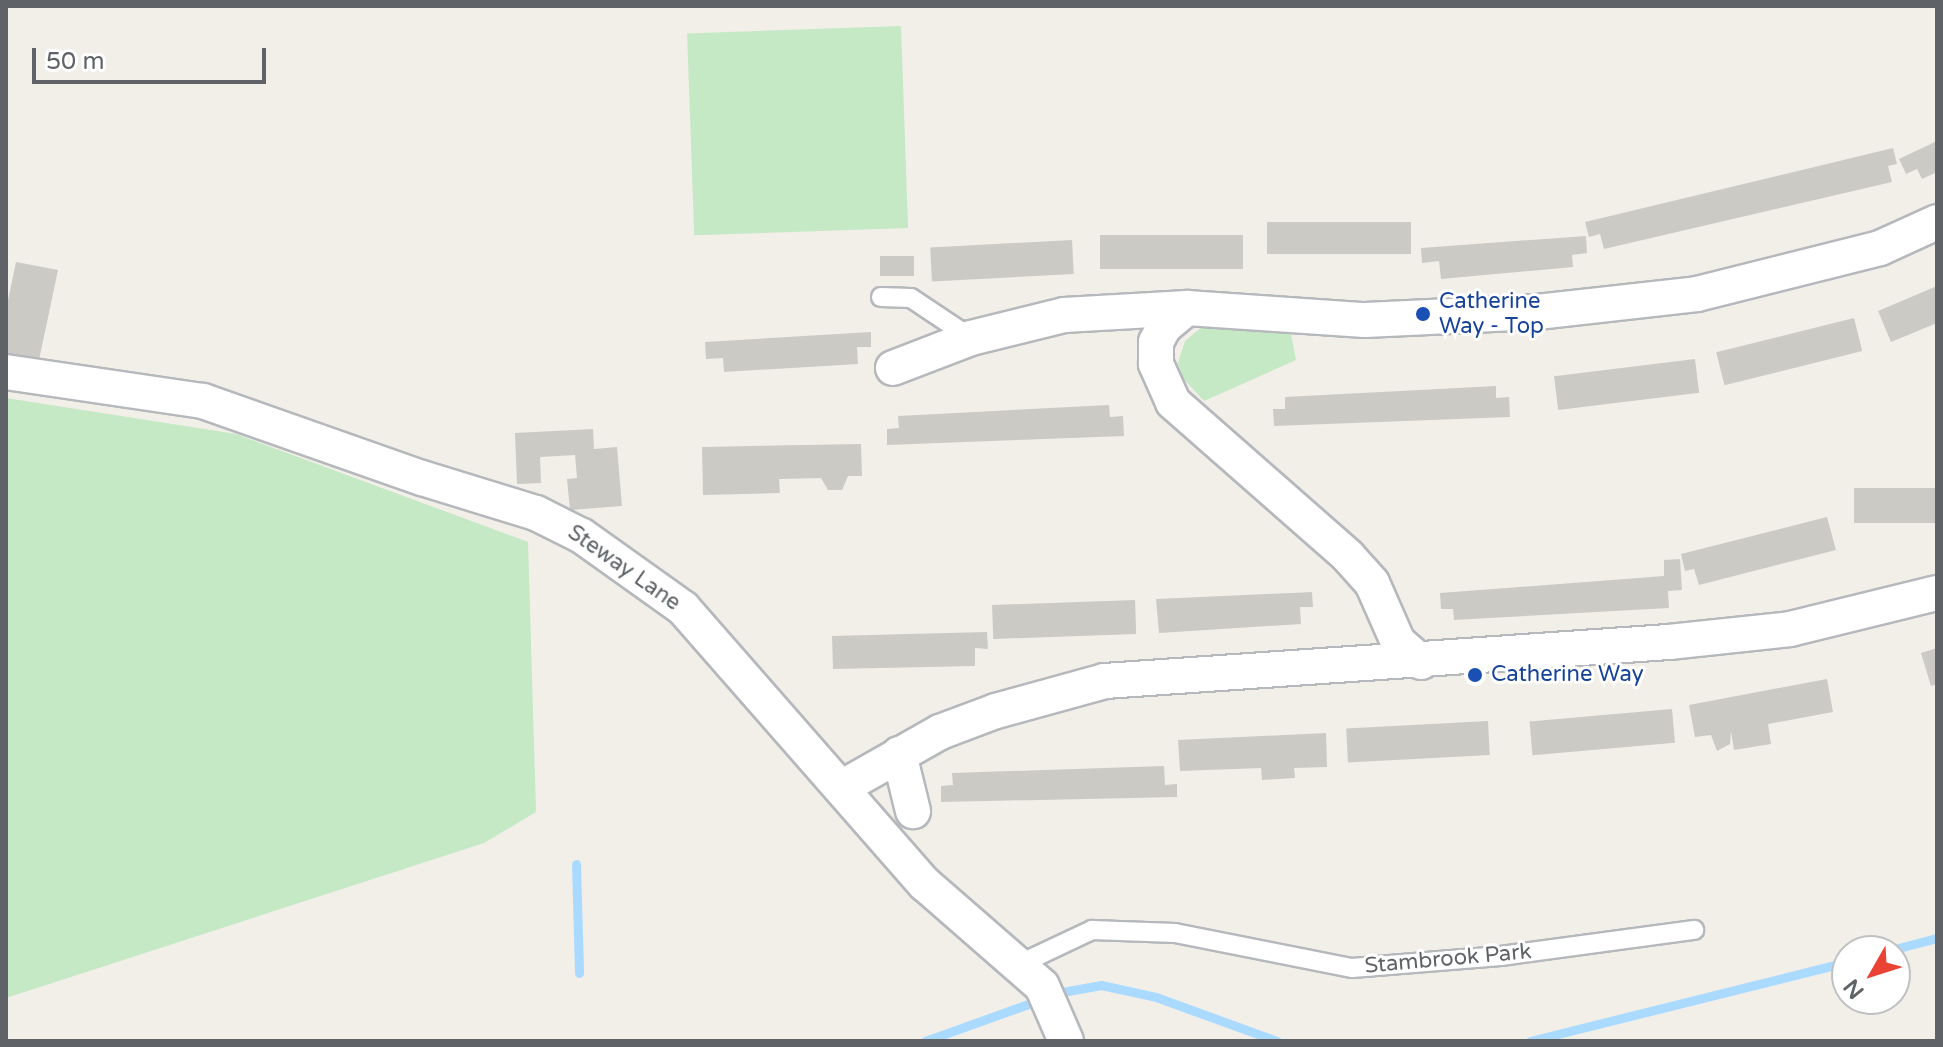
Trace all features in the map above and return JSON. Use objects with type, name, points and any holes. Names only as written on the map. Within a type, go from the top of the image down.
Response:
[{"type":"street","points":[[893,368],[971,338],[1064,315],[1187,308],[1365,320],[1537,312],[1674,297],[1880,248],[1937,222]]},
{"type":"street","points":[[1187,308],[1156,342],[1156,364],[1173,402],[1348,556],[1372,583],[1398,642],[1421,662]]},
{"type":"street","name":"Steway Lane","points":[[6,372],[203,401],[556,521],[683,608],[925,884],[1031,975],[1064,1036]]},
{"type":"street","points":[[841,788],[899,754],[996,711],[1105,681],[1421,662],[1790,629],[1937,593]]},
{"type":"street","points":[[899,754],[913,811]]},
{"type":"lane","points":[[881,297],[911,298],[971,338]]},
{"type":"lane","name":"Stambrook Park","points":[[1031,975],[1092,930],[1175,933],[1352,968],[1501,956],[1694,930]]},
{"type":"green space","points":[[901,26],[908,228],[694,235],[687,33]]},
{"type":"green space","points":[[1208,322],[1291,334],[1296,360],[1204,401],[1182,377],[1178,363],[1185,341]]},
{"type":"green space","points":[[6,398],[236,434],[528,542],[536,812],[484,843],[6,998]]},
{"type":"building","points":[[1937,141],[1937,172],[1922,179],[1917,169],[1906,174],[1899,159]]},
{"type":"building","points":[[1893,148],[1897,164],[1888,166],[1892,182],[1604,249],[1600,234],[1589,237],[1585,222]]},
{"type":"building","points":[[1267,222],[1411,222],[1411,254],[1267,254]]},
{"type":"building","points":[[1100,235],[1243,235],[1243,269],[1100,269]]},
{"type":"building","points":[[1586,236],[1587,253],[1572,255],[1573,267],[1441,279],[1439,261],[1422,263],[1421,248]]},
{"type":"building","points":[[1072,240],[1074,274],[932,281],[930,247]]},
{"type":"building","points":[[880,256],[914,256],[914,276],[880,276]]},
{"type":"building","points":[[16,262],[58,270],[39,360],[6,354],[6,310]]},
{"type":"building","points":[[1937,286],[1937,323],[1891,342],[1878,311]]},
{"type":"building","points":[[1854,318],[1862,351],[1724,385],[1716,352]]},
{"type":"building","points":[[871,332],[871,347],[857,347],[858,364],[724,372],[723,358],[706,359],[705,342]]},
{"type":"building","points":[[1695,359],[1699,393],[1558,410],[1554,376]]},
{"type":"building","points":[[1496,386],[1496,398],[1509,397],[1510,417],[1274,426],[1273,409],[1285,409],[1285,397]]},
{"type":"building","points":[[1109,405],[1110,417],[1123,416],[1124,436],[887,445],[887,429],[899,428],[898,416]]},
{"type":"building","points":[[593,429],[594,449],[617,447],[622,506],[570,510],[567,479],[577,478],[575,455],[540,457],[541,483],[517,484],[515,433]]},
{"type":"building","points":[[861,444],[862,476],[848,476],[842,490],[828,490],[821,478],[779,479],[780,493],[703,495],[702,447]]},
{"type":"building","points":[[1854,488],[1937,488],[1937,523],[1854,523]]},
{"type":"building","points":[[1827,517],[1836,550],[1699,585],[1694,569],[1685,571],[1681,554]]},
{"type":"building","points":[[1680,559],[1682,590],[1668,591],[1669,608],[1454,620],[1453,609],[1441,609],[1440,593],[1664,576],[1664,560]]},
{"type":"building","points":[[1312,592],[1313,607],[1300,607],[1301,624],[1159,633],[1156,599]]},
{"type":"building","points":[[1135,600],[1136,634],[993,639],[992,605]]},
{"type":"building","points":[[987,632],[988,649],[975,648],[975,666],[833,669],[832,636]]},
{"type":"building","points":[[1937,648],[1937,684],[1931,686],[1921,653]]},
{"type":"building","points":[[1827,679],[1833,712],[1768,724],[1771,744],[1734,750],[1731,731],[1730,744],[1717,751],[1711,735],[1695,737],[1689,705]]},
{"type":"building","points":[[1672,709],[1675,743],[1533,755],[1530,721]]},
{"type":"building","points":[[1488,721],[1490,755],[1348,762],[1346,728]]},
{"type":"building","points":[[1326,733],[1327,767],[1294,768],[1295,778],[1262,780],[1261,768],[1180,771],[1178,740]]},
{"type":"building","points":[[1164,766],[1165,785],[1177,784],[1177,797],[941,802],[941,786],[953,785],[952,773]]},
{"type":"waterway","points":[[576,864],[579,973]]},
{"type":"waterway","points":[[1911,945],[1937,938]]},
{"type":"waterway","points":[[1530,1041],[1831,966]]},
{"type":"waterway","points":[[925,1041],[1062,992],[1101,985],[1156,997],[1277,1041]]},
{"type":"place","name":"Catherine Way - Top","points":[[1423,314]]},
{"type":"place","name":"Catherine Way","points":[[1475,675]]}]
